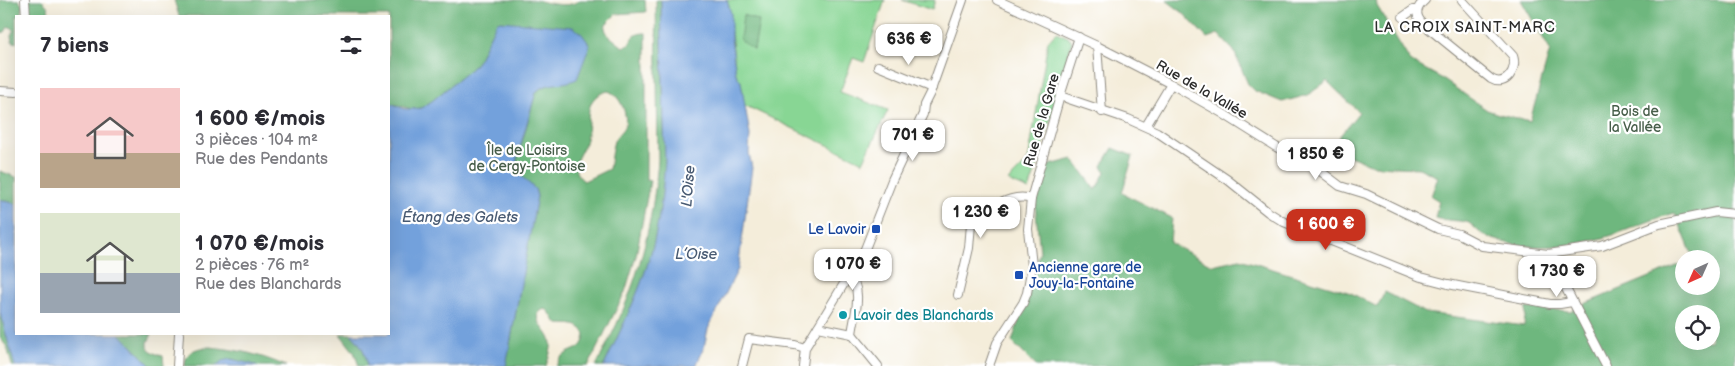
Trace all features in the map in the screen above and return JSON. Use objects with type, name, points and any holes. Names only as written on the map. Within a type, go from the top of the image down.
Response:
[{"type":"street","points":[[25,0],[26,15]]},
{"type":"street","points":[[803,366],[805,348],[865,249],[892,180],[916,132],[963,0]]},
{"type":"street","name":"Rue de la Vallée","points":[[997,0],[1079,37],[1171,84],[1276,147],[1314,167],[1340,186],[1366,194],[1438,229],[1459,234],[1482,246],[1548,254],[1602,246],[1659,224],[1716,212],[1735,214]]},
{"type":"street","points":[[1018,8],[1021,0]]},
{"type":"street","points":[[1426,0],[1420,4],[1417,10],[1419,21],[1491,79],[1498,82],[1504,81],[1508,78],[1515,62],[1513,56],[1462,0]]},
{"type":"street","points":[[1403,17],[1413,10],[1417,10]]},
{"type":"street","name":"Rue de la Gare","points":[[989,366],[993,351],[1023,303],[1027,293],[1032,266],[1028,230],[1031,199],[1079,37]]},
{"type":"street","points":[[1097,46],[1102,112]]},
{"type":"street","points":[[878,66],[932,88]]},
{"type":"street","points":[[1146,126],[1171,84]]},
{"type":"street","points":[[0,91],[15,92]]},
{"type":"street","points":[[1060,96],[1146,126],[1228,180],[1272,215],[1301,230],[1421,277],[1439,282],[1550,304],[1572,302]]},
{"type":"street","points":[[958,295],[969,248],[971,224],[986,212],[1008,200],[1022,197],[1031,199]]},
{"type":"street","points":[[1548,254],[1606,366]]},
{"type":"street","points":[[849,276],[857,288],[852,334]]},
{"type":"street","points":[[818,327],[852,334],[878,366]]},
{"type":"street","points":[[177,366],[179,335]]},
{"type":"street","points":[[742,366],[749,339],[805,348]]},
{"type":"green space","points":[[0,0],[19,0],[22,5],[22,15],[15,15],[15,42],[12,41],[11,35],[14,30],[11,27],[8,27],[5,32],[0,33]]},
{"type":"green space","points":[[28,0],[42,0],[48,7],[49,15],[29,15]]},
{"type":"green space","name":"Île de Loisirs de Cergy-Pontoise","points":[[174,0],[536,0],[564,5],[580,0],[645,0],[646,12],[616,14],[606,24],[605,29],[608,35],[623,47],[629,45],[635,36],[646,33],[646,180],[650,181],[636,256],[625,292],[588,366],[556,366],[563,356],[582,344],[585,334],[576,326],[558,324],[545,309],[538,314],[538,319],[551,343],[546,366],[506,366],[537,196],[535,189],[516,171],[515,167],[536,92],[545,86],[514,23],[500,21],[496,24],[479,59],[472,68],[432,101],[421,108],[412,109],[390,105],[390,15],[179,15]],"holes":[[[608,91],[616,96],[622,105],[626,120],[623,129],[614,141],[609,169],[584,181],[579,176],[575,166],[586,139],[591,104],[594,98]]]},
{"type":"green space","points":[[656,0],[661,0],[665,161],[662,196],[654,242],[647,268],[604,366],[596,366],[617,324],[630,292],[642,255],[654,198],[658,160]]},
{"type":"green space","points":[[727,0],[885,0],[864,62],[853,58],[840,92],[888,110],[863,162],[744,105],[741,82],[736,74]]},
{"type":"green space","points":[[902,0],[935,0],[932,10]]},
{"type":"green space","name":"Bois de la Vallée","points":[[1166,0],[1376,0],[1377,6],[1410,61],[1441,78],[1487,110],[1530,121],[1550,50],[1521,0],[1717,0],[1735,3],[1735,366],[1036,366],[1012,342],[1040,252],[1035,203],[1046,166],[1073,159],[1096,190],[1105,172],[1102,166],[1113,148],[1133,156],[1122,193],[1172,218],[1170,243],[1212,265],[1240,259],[1351,293],[1377,307],[1385,292],[1426,313],[1524,326],[1526,308],[1571,311],[1675,267],[1675,295],[1720,295],[1720,250],[1690,250],[1675,213],[1595,240],[1539,247],[1510,244],[1483,235],[1469,223],[1435,218],[1439,201],[1431,196],[1438,177],[1419,168],[1375,166],[1330,148],[1359,112],[1327,81],[1308,95],[1282,102],[1255,91],[1248,84],[1234,51],[1218,34],[1207,38],[1182,12]]},
{"type":"green space","points":[[743,15],[759,21],[754,50],[740,40]]},
{"type":"green space","points":[[1056,32],[1070,38],[1072,42],[1029,190],[1008,181],[1027,162],[1029,156],[1048,41]]},
{"type":"green space","points":[[0,171],[15,177],[15,204],[0,199]]},
{"type":"green space","points":[[0,313],[15,366],[12,366],[7,347],[0,338]]},
{"type":"green space","points":[[121,335],[152,335],[148,342],[148,348],[154,353],[163,356],[164,366],[151,366]]},
{"type":"green space","points":[[341,335],[352,335],[357,341],[364,353],[367,366],[359,366],[354,352]]},
{"type":"green space","points":[[210,347],[249,353],[286,366],[258,366],[231,359],[216,366],[185,366],[189,353],[196,349]]},
{"type":"water","name":"L’Oise","points":[[661,0],[727,0],[731,13],[731,38],[736,74],[741,82],[750,135],[749,153],[752,168],[738,269],[708,329],[704,347],[696,366],[604,366],[630,310],[651,253],[662,195],[665,161]]},
{"type":"water","name":"Étang des Galets","points":[[500,21],[573,27],[582,34],[590,45],[577,79],[545,86],[536,92],[517,158],[516,171],[535,189],[537,196],[506,366],[367,366],[362,348],[352,335],[390,335],[390,105],[412,109],[421,108],[432,101],[472,68],[479,59],[496,23]]},
{"type":"water","points":[[0,199],[15,204],[15,335],[121,335],[151,366],[15,366],[0,313]]},
{"type":"water","points":[[231,359],[258,366],[216,366],[222,361]]},
{"type":"place","name":"Le Lavoir","points":[[876,229]]},
{"type":"place","name":"Ancienne gare de Jouy-la-Fontaine","points":[[1019,275]]},
{"type":"place","name":"Lavoir des Blanchards","points":[[843,315]]},
{"type":"district","name":"LA CROIX SAINT-MARC","points":[[1465,27]]},
{"type":"water label","name":"L'Oise","points":[[688,186]]}]
